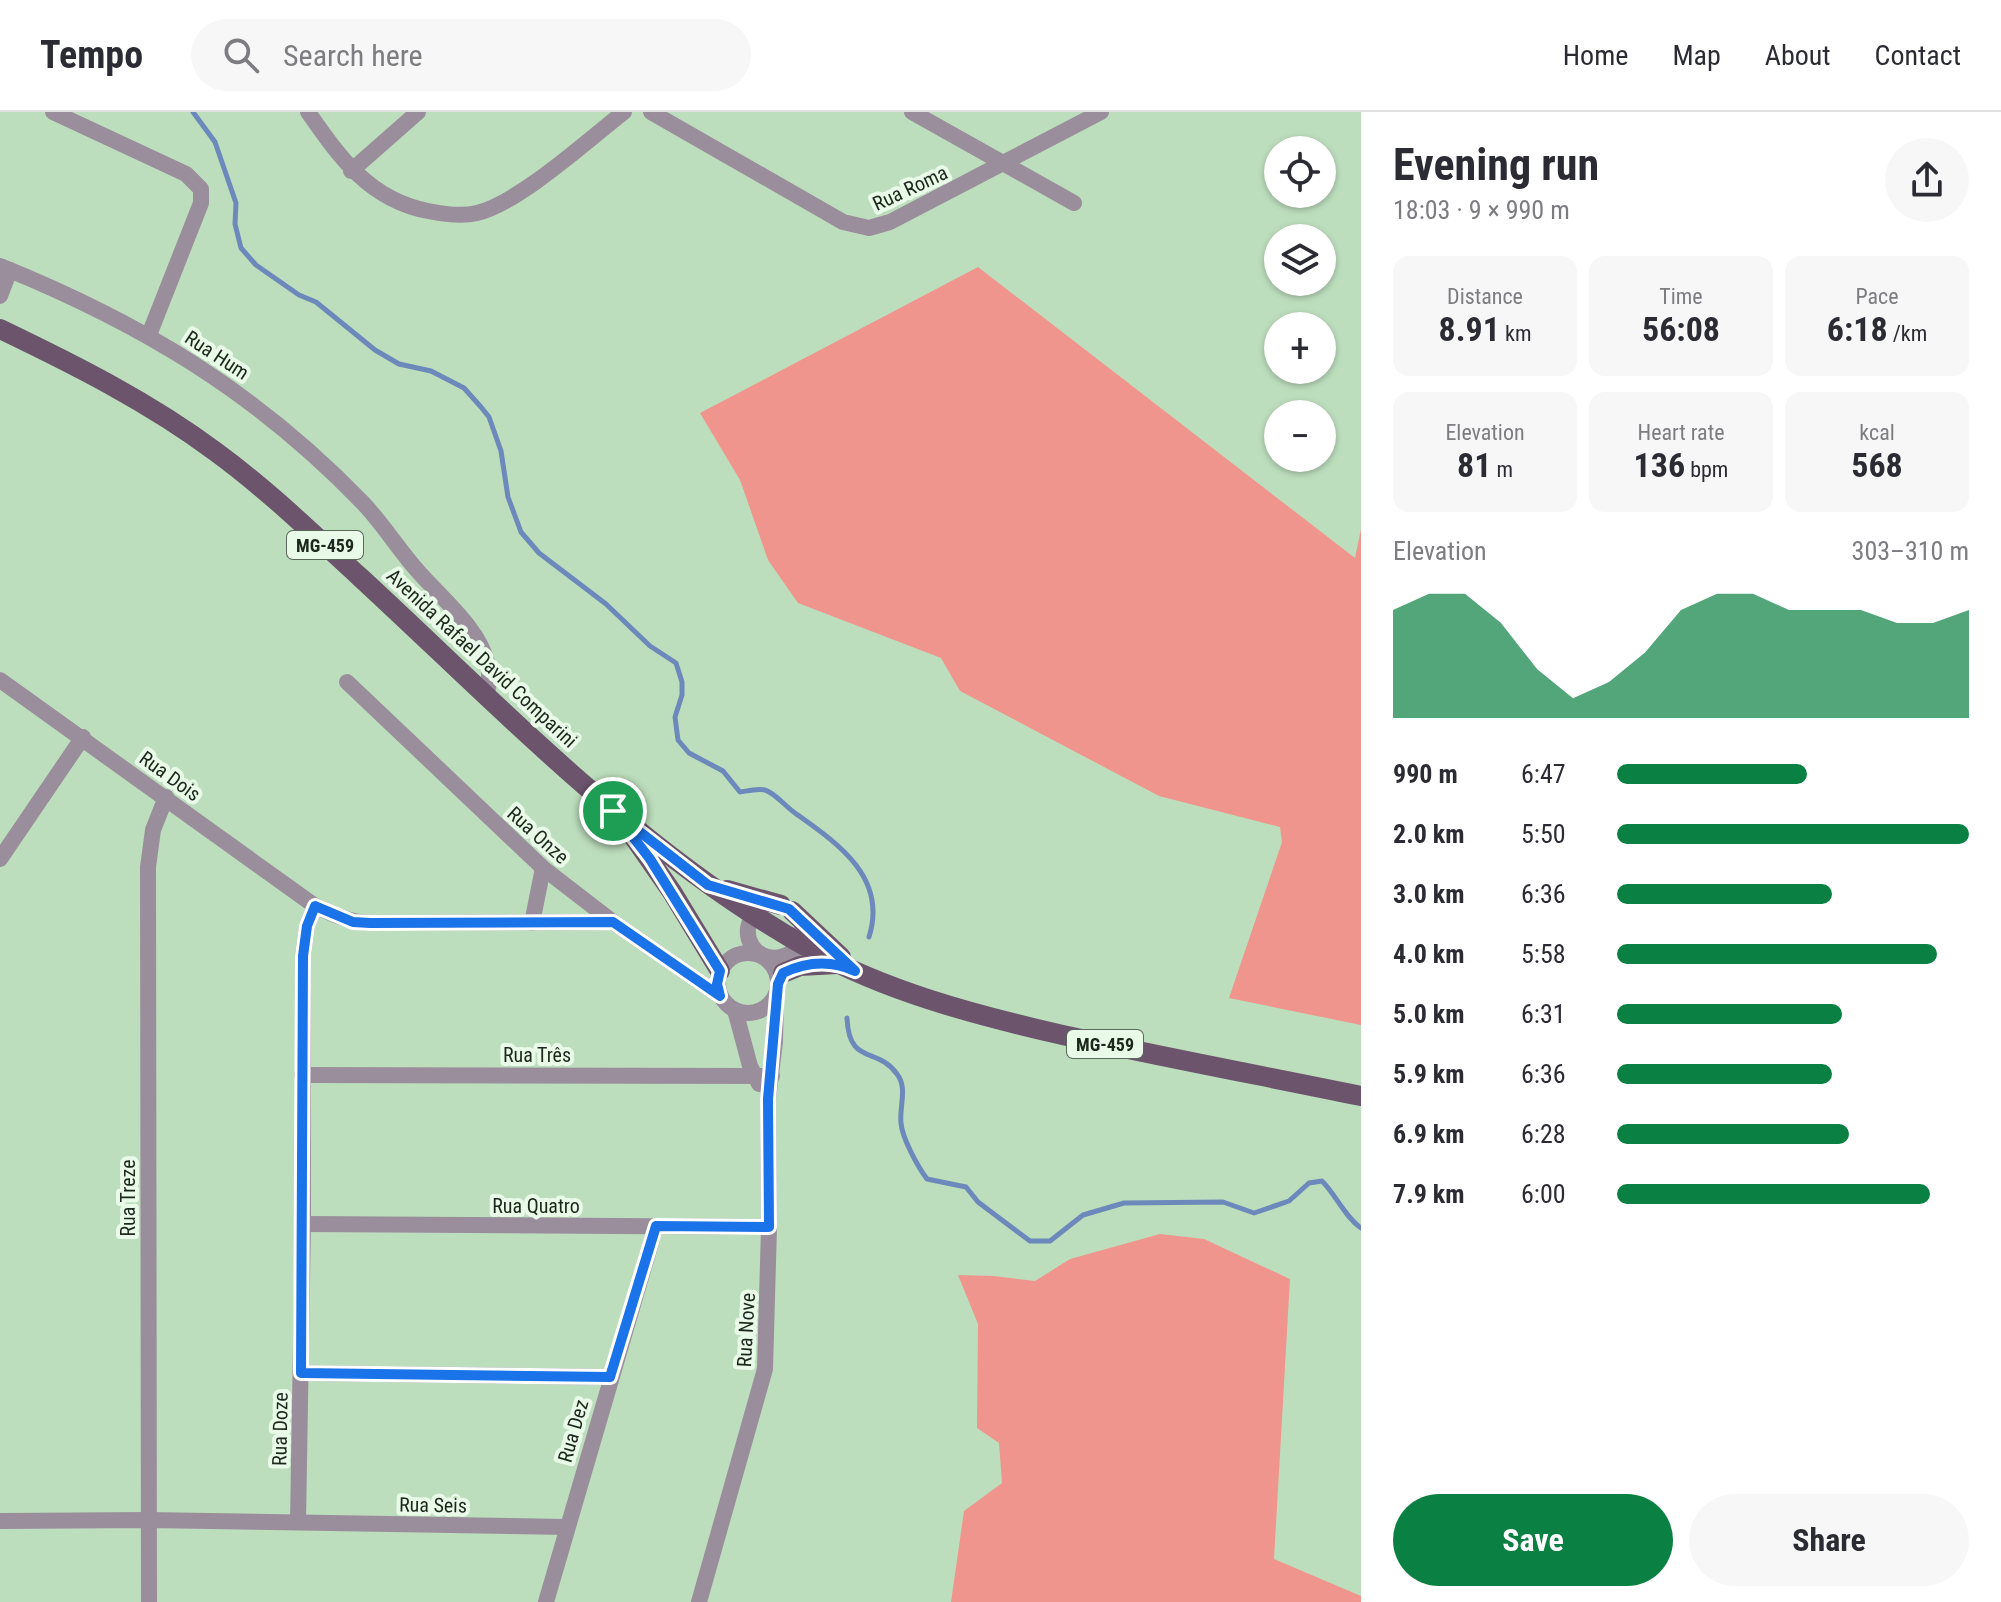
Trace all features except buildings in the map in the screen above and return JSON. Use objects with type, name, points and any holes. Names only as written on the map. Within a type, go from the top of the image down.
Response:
[{"type":"main road","name":"Avenida Rafael David Comparini","points":[[0,329],[79,366],[148,406],[216,452],[285,508],[613,811]]},
{"type":"main road","name":"MG-459","points":[[613,811],[708,885],[796,947],[847,967],[991,1018],[1149,1055],[1361,1096]]},
{"type":"main road","points":[[613,811],[726,964]]},
{"type":"main road","points":[[708,885],[787,908],[847,967]]},
{"type":"main road","points":[[779,984],[800,966],[847,967]]},
{"type":"street","points":[[53,112],[186,174],[201,189],[201,203],[149,335]]},
{"type":"street","points":[[308,112],[351,171],[387,198],[413,208],[446,214],[476,213],[523,190],[624,112]]},
{"type":"street","points":[[351,171],[418,112]]},
{"type":"street","name":"Rua Roma","points":[[651,112],[843,222],[869,228],[890,222],[1101,112]]},
{"type":"street","points":[[912,112],[1074,203]]},
{"type":"street","points":[[0,296],[5,268]]},
{"type":"street","name":"Rua Hum","points":[[5,268],[69,295],[149,335],[274,420],[381,522],[414,566],[469,627],[488,664],[487,695]]},
{"type":"street","name":"Rua Dois","points":[[0,680],[315,906],[353,922],[613,922]]},
{"type":"street","name":"Rua Onze","points":[[347,682],[543,868],[613,922],[720,996]]},
{"type":"street","points":[[0,859],[83,737]]},
{"type":"street","name":"Rua Treze","points":[[149,1602],[148,867],[151,838],[166,797]]},
{"type":"street","points":[[532,923],[543,868]]},
{"type":"street","name":"Rua Doze","points":[[298,1522],[303,956],[307,926],[315,906]]},
{"type":"street","points":[[748,936],[726,964],[717,984],[720,996],[735,1010],[747,1013],[759,1011],[769,1004],[779,984],[796,947],[801,926],[787,908],[763,907],[753,915],[748,925],[748,936],[750,944],[772,964],[779,984]]},
{"type":"street","points":[[726,964],[747,953],[777,958],[796,947]]},
{"type":"street","name":"Rua Nove","points":[[699,1602],[765,1369],[769,1227],[768,1099],[779,984]]},
{"type":"street","points":[[735,1010],[754,1076],[768,1099]]},
{"type":"street","name":"Rua Três","points":[[302,1075],[772,1076]]},
{"type":"street","name":"Rua Quatro","points":[[303,1224],[769,1227]]},
{"type":"street","name":"Rua Dez","points":[[546,1602],[656,1226]]},
{"type":"street","points":[[301,1373],[610,1377]]},
{"type":"street","name":"Rua Seis","points":[[0,1521],[148,1520],[567,1527]]},
{"type":"shaded area","points":[[978,267],[1355,558],[1361,529],[1361,1025],[1229,998],[1282,842],[1280,827],[1159,796],[960,691],[941,658],[798,603],[768,560],[740,480],[700,413]]},
{"type":"shaded area","points":[[1160,1234],[1204,1239],[1290,1279],[1274,1559],[1361,1596],[1361,1602],[951,1602],[964,1511],[1002,1483],[999,1443],[977,1428],[978,1324],[958,1275],[1035,1281],[1070,1259]]},
{"type":"waterway","points":[[193,112],[215,142],[236,203],[235,224],[241,248],[256,265],[299,295],[316,302],[375,350],[399,364],[431,371],[464,388],[489,417],[501,451],[508,497],[521,532],[539,553],[606,604],[650,646],[676,663],[682,682],[682,695],[675,717],[678,740],[689,753],[723,771],[740,792],[762,789],[773,794],[855,864],[865,879],[871,897],[873,916],[869,937]]},
{"type":"waterway","points":[[847,1018],[849,1033],[858,1049],[881,1060],[900,1079],[903,1091],[902,1129],[927,1179],[966,1187],[978,1202],[1030,1241],[1050,1241],[1083,1215],[1124,1203],[1223,1202],[1254,1213],[1289,1201],[1309,1183],[1322,1181],[1361,1228]]},
{"type":"route","points":[[613,811],[708,885],[789,909],[855,971],[840,964],[800,966],[783,973],[778,984],[768,1099],[769,1227],[656,1226],[610,1377],[301,1373],[303,956],[307,926],[315,906],[338,918],[370,923],[613,922],[720,996],[717,984],[720,971],[650,859],[613,811]]}]
